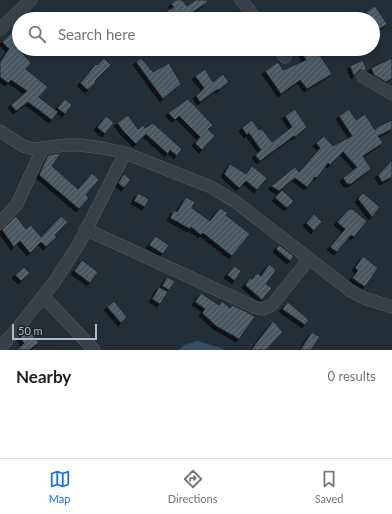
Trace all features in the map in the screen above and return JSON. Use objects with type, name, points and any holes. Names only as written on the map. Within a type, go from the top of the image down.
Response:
[{"type":"street","points":[[19,12],[31,0]]},
{"type":"street","points":[[241,0],[250,12]]},
{"type":"street","points":[[0,30],[12,18]]},
{"type":"street","points":[[363,77],[392,94]]},
{"type":"street","points":[[0,131],[23,146],[33,149],[61,145],[80,145],[125,153],[211,187],[238,202],[351,291],[364,298],[392,307]]},
{"type":"street","points":[[0,223],[17,204],[43,148]]},
{"type":"street","points":[[0,348],[59,275],[80,242],[85,229],[125,153]]},
{"type":"street","points":[[85,229],[257,308],[272,305],[309,259]]},
{"type":"street","points":[[43,296],[94,350]]},
{"type":"water","points":[[197,341],[225,350],[179,350],[184,345]]},
{"type":"building","points":[[176,0],[182,0],[187,6],[196,0],[207,0],[208,2],[193,12],[166,12],[174,7],[171,4]]},
{"type":"building","points":[[375,6],[379,12],[366,12]]},
{"type":"building","points":[[380,14],[387,24],[380,29]]},
{"type":"building","points":[[12,32],[12,56],[25,56],[31,63],[26,69],[48,87],[39,97],[58,112],[52,120],[28,102],[16,111],[11,105],[27,91],[11,80],[8,83],[0,77],[0,62],[9,49],[2,42]]},
{"type":"building","points":[[304,56],[320,56],[332,74],[307,89],[300,80],[281,94],[265,71],[278,62],[283,70],[306,60]]},
{"type":"building","points":[[104,58],[111,65],[88,90],[80,83],[96,64],[97,65]]},
{"type":"building","points":[[141,58],[153,72],[169,63],[181,84],[163,99],[136,62]]},
{"type":"building","points":[[392,58],[392,78],[386,82],[374,75],[371,68]]},
{"type":"building","points":[[363,60],[367,71],[360,70],[354,76],[350,66]]},
{"type":"building","points":[[205,69],[213,82],[223,74],[229,82],[200,102],[196,96],[204,88],[195,76]]},
{"type":"building","points":[[65,99],[72,105],[65,114],[57,108]]},
{"type":"building","points":[[188,99],[213,125],[208,129],[215,136],[202,150],[195,143],[200,137],[179,116],[175,120],[168,113]]},
{"type":"building","points":[[295,109],[307,127],[260,161],[255,155],[261,150],[249,133],[247,135],[242,128],[252,120],[259,130],[262,129],[272,142],[292,127],[285,116]]},
{"type":"building","points":[[349,109],[356,120],[365,114],[375,130],[379,126],[392,120],[392,129],[378,136],[383,143],[363,156],[371,169],[351,184],[347,184],[343,178],[357,167],[343,152],[330,165],[328,163],[317,178],[315,177],[307,187],[295,178],[279,191],[271,186],[295,167],[299,172],[320,148],[316,143],[324,136],[333,146],[352,136],[339,116]]},
{"type":"building","points":[[128,115],[138,129],[143,125],[145,128],[153,123],[182,149],[177,156],[170,150],[168,154],[146,134],[136,144],[117,123]]},
{"type":"building","points":[[106,116],[114,123],[105,134],[97,127]]},
{"type":"building","points":[[61,153],[52,166],[78,189],[92,173],[99,180],[86,195],[89,198],[79,209],[39,175],[48,155]]},
{"type":"building","points":[[392,160],[392,177],[382,182],[378,175]]},
{"type":"building","points":[[230,164],[246,174],[252,166],[267,178],[257,190],[246,181],[239,188],[224,174]]},
{"type":"building","points":[[124,174],[131,180],[124,188],[118,183]]},
{"type":"building","points":[[282,190],[294,201],[287,208],[275,198]]},
{"type":"building","points":[[138,193],[149,199],[145,207],[134,201]]},
{"type":"building","points":[[363,193],[380,207],[372,217],[358,199]]},
{"type":"building","points":[[186,197],[195,202],[192,208],[210,221],[220,208],[228,213],[226,215],[250,234],[232,256],[203,233],[201,235],[191,227],[190,229],[170,218],[174,210],[177,212]]},
{"type":"building","points":[[351,208],[367,221],[354,237],[351,235],[337,252],[330,247],[345,229],[337,222]]},
{"type":"building","points":[[314,214],[322,222],[314,231],[306,223]]},
{"type":"building","points":[[16,216],[26,229],[31,225],[41,237],[61,216],[68,222],[55,235],[57,237],[46,247],[41,242],[30,253],[20,241],[14,247],[2,230]]},
{"type":"building","points":[[155,236],[169,245],[163,254],[149,245]]},
{"type":"building","points":[[279,245],[294,256],[290,261],[276,249]]},
{"type":"building","points":[[363,256],[378,268],[365,287],[352,278],[358,271],[355,268]]},
{"type":"building","points":[[82,260],[98,272],[90,283],[74,271]]},
{"type":"building","points":[[269,264],[276,270],[266,284],[272,288],[262,300],[245,285],[250,278],[252,279],[257,273],[261,276]]},
{"type":"building","points":[[235,266],[241,271],[235,281],[227,275]]},
{"type":"building","points":[[24,267],[30,273],[21,281],[15,275]]},
{"type":"building","points":[[167,277],[175,281],[169,290],[162,286]]},
{"type":"building","points":[[159,287],[168,292],[160,304],[152,299]]},
{"type":"building","points":[[201,293],[219,305],[222,301],[230,308],[232,305],[255,317],[239,339],[216,326],[202,313],[205,309],[195,302]]},
{"type":"building","points":[[114,301],[127,317],[121,323],[107,307]]},
{"type":"building","points":[[288,302],[309,320],[305,325],[282,309]]},
{"type":"building","points":[[273,321],[283,332],[266,350],[251,350]]},
{"type":"building","points":[[28,328],[39,343],[29,350],[17,350],[24,343],[20,337]]},
{"type":"building","points":[[312,332],[320,337],[311,350],[300,350]]}]
